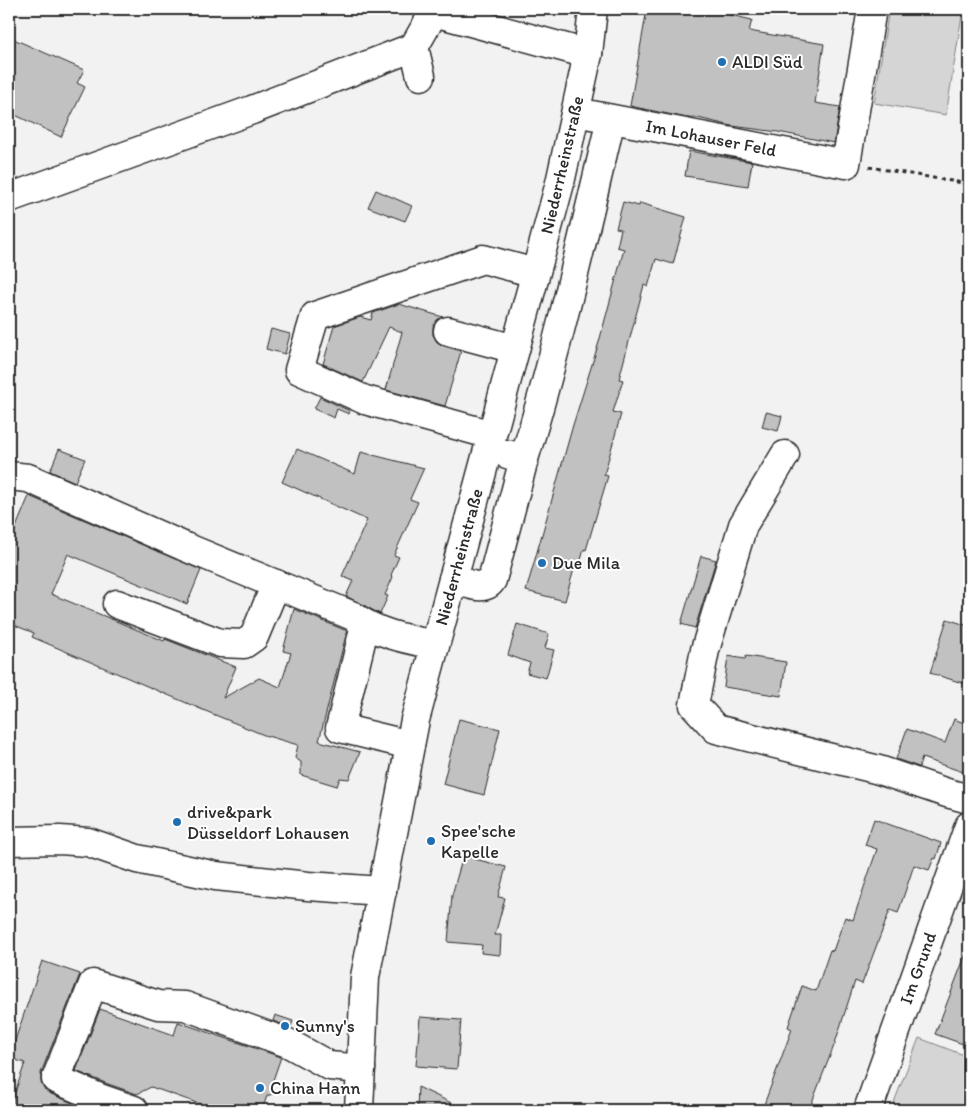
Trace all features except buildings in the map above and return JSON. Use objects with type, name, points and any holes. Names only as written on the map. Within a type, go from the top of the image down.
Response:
[{"type":"street","name":"Niederrheinstraße","points":[[360,1110],[365,977],[410,744],[562,176],[588,54],[593,9]]},
{"type":"street","points":[[846,164],[872,9]]},
{"type":"street","points":[[9,198],[242,113],[414,47],[434,12],[588,54]]},
{"type":"street","points":[[414,47],[421,76]]},
{"type":"street","name":"Im Lohauser Feld","points":[[576,112],[846,164]]},
{"type":"street","points":[[453,578],[484,587],[489,585],[492,580],[569,296],[611,119]]},
{"type":"street","points":[[562,176],[595,186]]},
{"type":"street","points":[[524,460],[490,442],[365,400],[299,370],[315,316],[483,259],[569,296]]},
{"type":"street","points":[[448,331],[515,349]]},
{"type":"street","points":[[506,381],[544,391]]},
{"type":"street","points":[[784,455],[743,525],[705,650],[694,705],[716,729],[879,770],[969,799]]},
{"type":"street","points":[[9,476],[28,478],[183,546],[353,616],[365,625],[392,636],[435,645]]},
{"type":"street","points":[[117,604],[220,642],[244,644],[254,637],[276,584]]},
{"type":"street","points":[[365,625],[340,728],[410,744]]},
{"type":"street","name":"Im Grund","points":[[868,1110],[969,826]]},
{"type":"street","points":[[9,841],[60,840],[88,842],[137,858],[216,876],[382,891]]},
{"type":"street","points":[[134,1110],[102,1099],[56,1079],[93,984],[158,1005],[185,1006],[288,1043],[330,1066],[361,1069]]},
{"type":"path","points":[[846,164],[969,184]]},
{"type":"shaded area","points":[[889,9],[963,9],[946,115],[874,103]]},
{"type":"shaded area","points":[[919,1038],[969,1057],[969,1110],[891,1110]]},
{"type":"place","name":"ALDI Süd","points":[[722,62]]},
{"type":"place","name":"Due Mila","points":[[542,563]]},
{"type":"place","name":"drive&park Düsseldorf Lohausen","points":[[177,822]]},
{"type":"place","name":"Spee'sche Kapelle","points":[[431,841]]},
{"type":"place","name":"Sunny's","points":[[285,1026]]},
{"type":"place","name":"China Hann","points":[[260,1088]]}]
